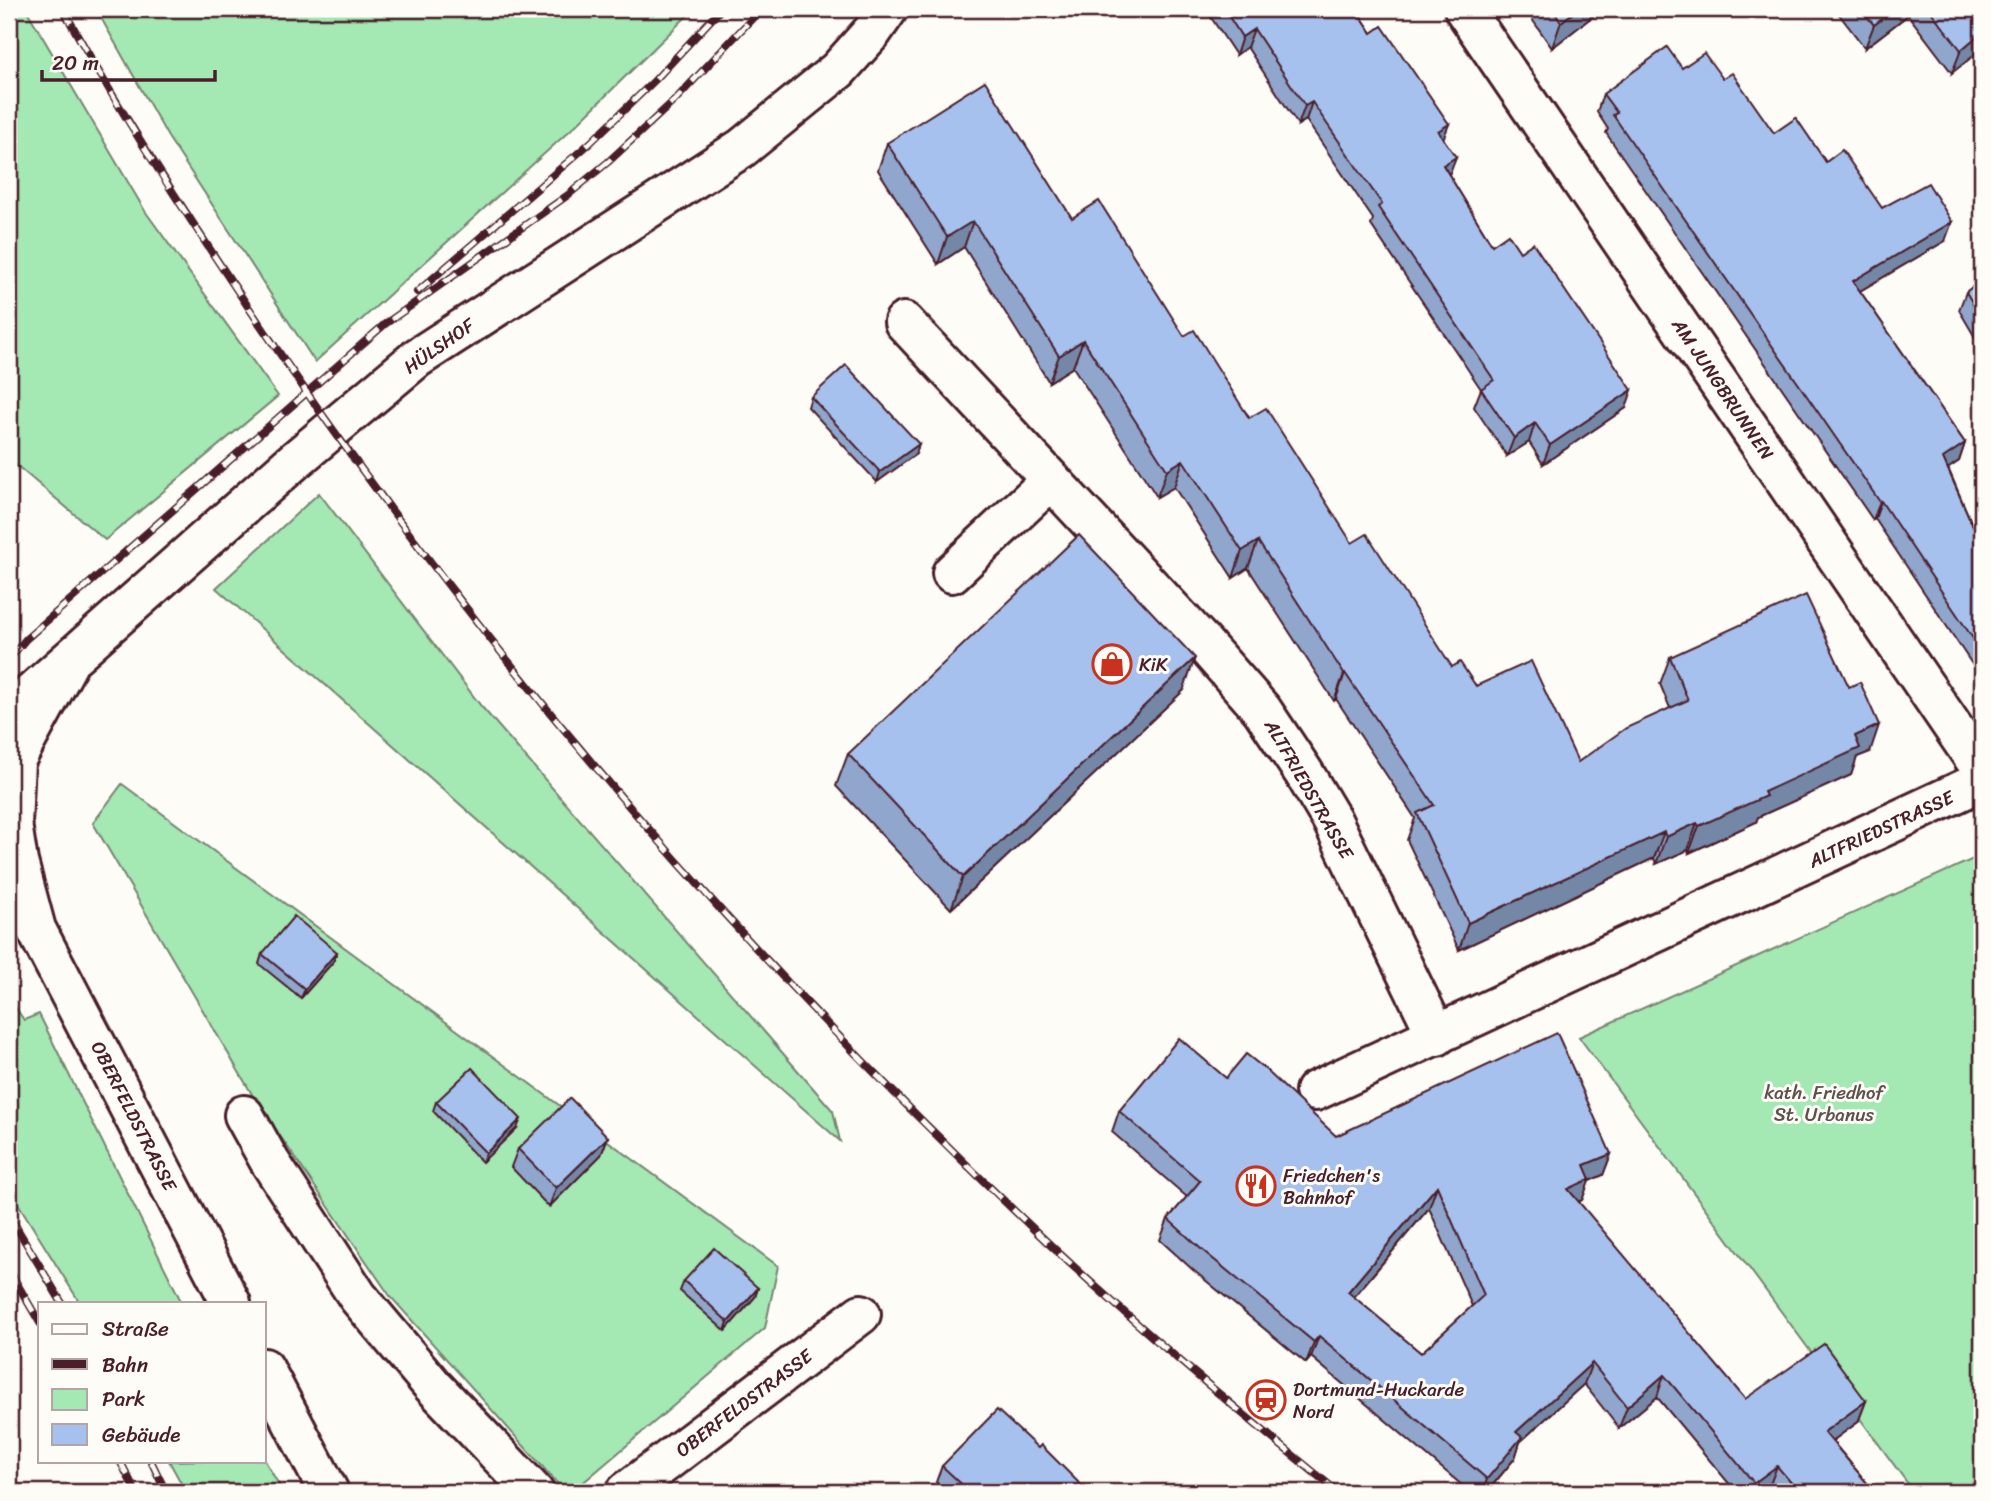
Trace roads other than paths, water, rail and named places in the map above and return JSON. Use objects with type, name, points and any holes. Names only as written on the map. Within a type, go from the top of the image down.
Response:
[{"type":"street","name":"HÜLSHOF","points":[[9,713],[293,463],[417,358],[742,148],[838,70],[872,32],[888,9]]},
{"type":"street","name":"AM JUNGBRUNNEN","points":[[1464,9],[1982,770]]},
{"type":"street","name":"ALTFRIEDSTRASSE","points":[[904,322],[1247,690],[1272,724],[1332,820],[1437,1036]]},
{"type":"street","points":[[952,573],[1050,481]]},
{"type":"street","name":"OBERFELDSTRASSE","points":[[70,660],[15,761],[12,824],[23,921],[230,1302]]},
{"type":"street","name":"ALTFRIEDSTRASSE","points":[[1315,1091],[1982,781]]},
{"type":"street","points":[[244,1115],[270,1162],[358,1297],[432,1385],[534,1492]]},
{"type":"street","name":"OBERFELDSTRASSE","points":[[626,1492],[862,1314]]},
{"type":"street","points":[[266,1372],[329,1492]]},
{"type":"railway","points":[[63,9],[178,200],[336,434],[517,672],[612,787],[813,1009],[917,1116],[1024,1220],[1178,1359],[1338,1492]]},
{"type":"railway","points":[[417,292],[590,143],[655,80],[721,9]]},
{"type":"railway","points":[[9,659],[26,639],[385,324],[568,195],[608,162],[676,99],[761,9]]},
{"type":"railway","points":[[9,1215],[61,1302]]},
{"type":"railway","points":[[9,1270],[38,1320]]},
{"type":"railway","points":[[121,1462],[136,1492]]},
{"type":"railway","points":[[151,1462],[166,1492]]},
{"type":"place","name":"KiK","points":[[1112,664]]},
{"type":"place","name":"Friedchen's Bahnhof","points":[[1256,1186]]},
{"type":"place","name":"Dortmund-Huckarde Nord","points":[[1266,1400]]},
{"type":"park label","name":"kath. Friedhof St. Urbanus","points":[[1824,1103]]}]
